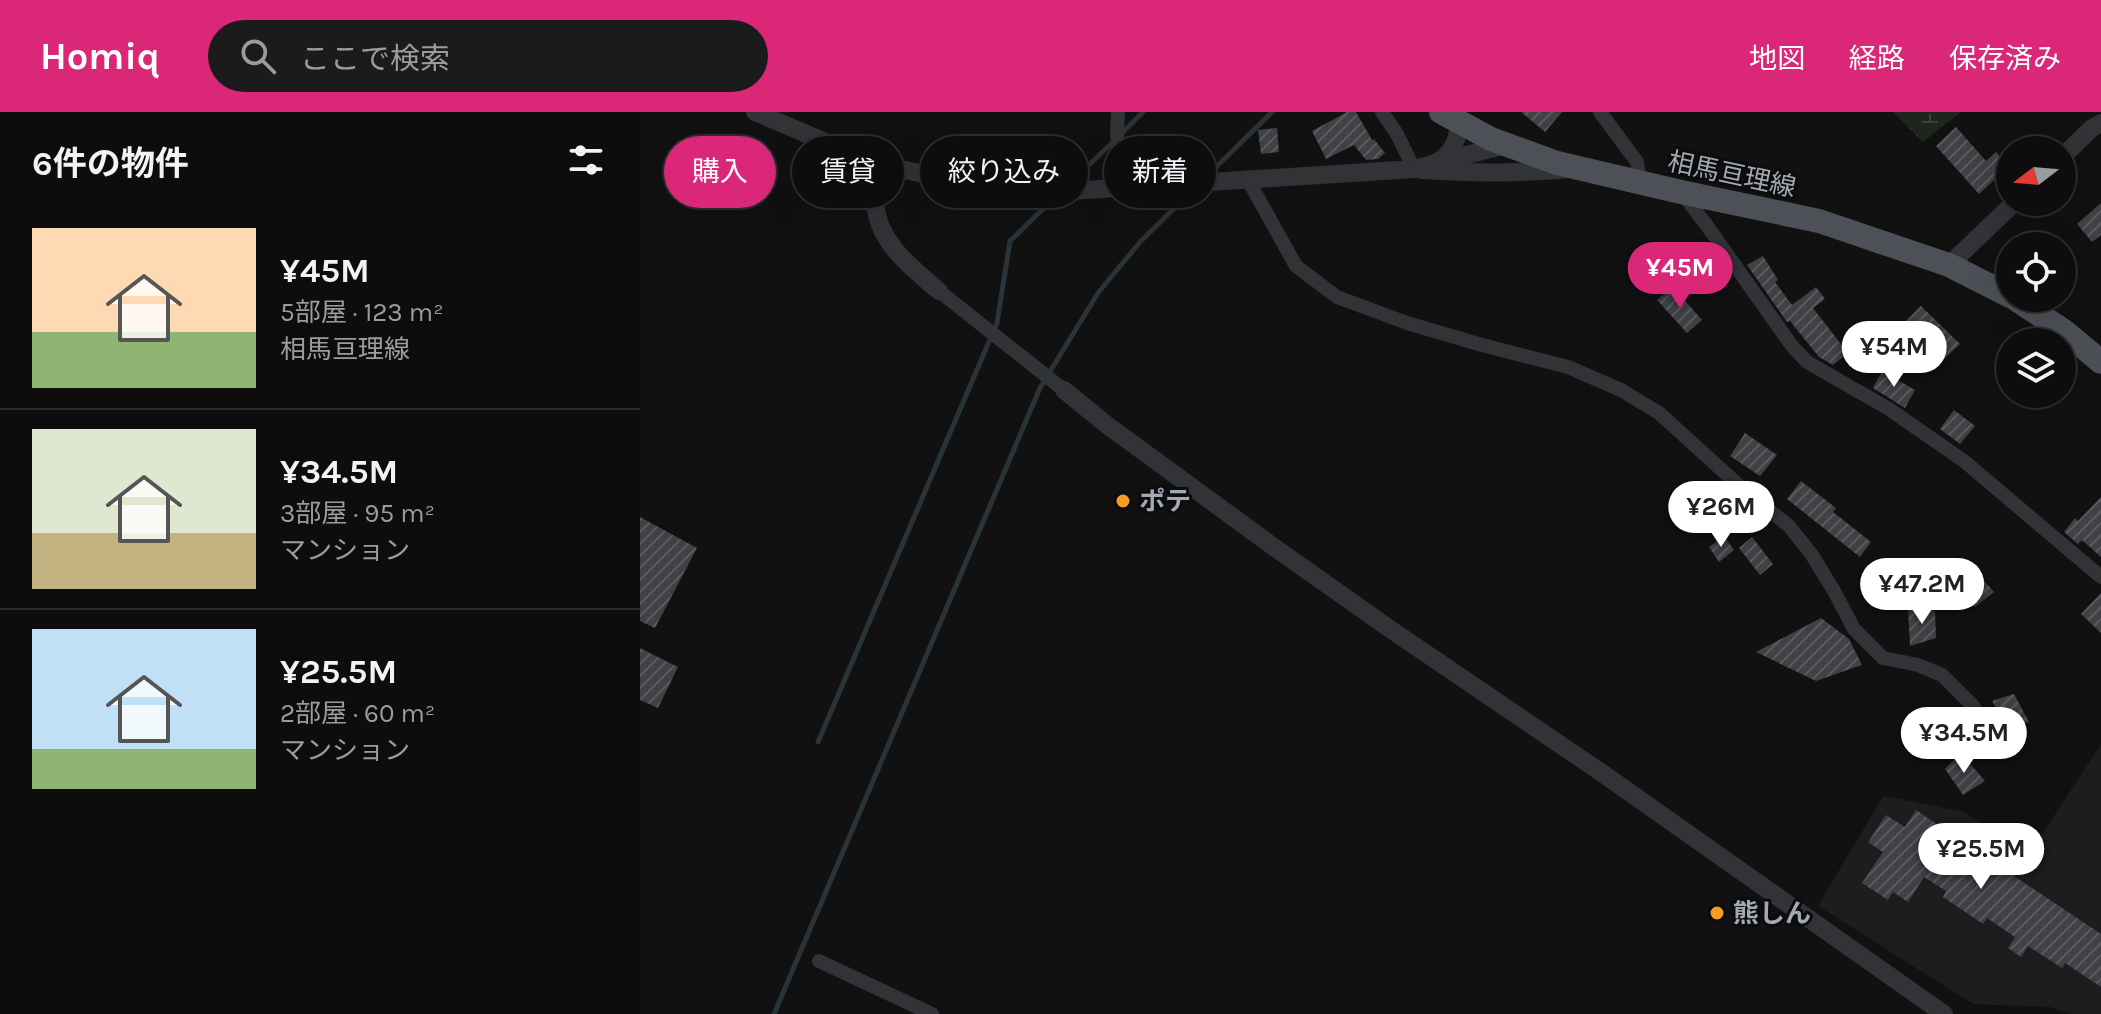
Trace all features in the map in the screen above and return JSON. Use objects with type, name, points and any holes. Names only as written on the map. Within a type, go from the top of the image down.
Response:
[{"type":"main road","name":"相馬亘理線","points":[[1450,117],[1491,139],[1557,163],[1819,221],[1949,265],[1996,289]]},
{"type":"main road","name":"相馬亘理線","points":[[2035,312],[2101,362]]},
{"type":"street","points":[[755,112],[811,136]]},
{"type":"street","points":[[1117,136],[1118,112]]},
{"type":"street","points":[[1382,112],[1414,169]]},
{"type":"street","points":[[1600,112],[1637,162],[1640,182]]},
{"type":"street","points":[[1438,161],[1452,148],[1459,135],[1450,117]]},
{"type":"street","points":[[2076,143],[2101,123]]},
{"type":"street","points":[[1414,169],[1507,145]]},
{"type":"street","points":[[1216,182],[1414,169],[1538,172],[1579,168]]},
{"type":"street","points":[[904,170],[988,188],[1054,192],[1104,190]]},
{"type":"street","points":[[1248,180],[1296,266],[1337,297],[1407,323],[1568,367],[1621,390],[1659,413],[1745,491],[1789,526],[1812,555],[1854,629],[1883,658],[1918,665],[1942,675],[1974,707]]},
{"type":"street","points":[[1681,192],[1792,346],[1807,362],[1889,409],[1964,461],[2101,577]]},
{"type":"street","points":[[876,208],[889,244],[905,262],[1107,425],[1390,629],[1602,773],[1944,1014]]},
{"type":"street","points":[[1949,265],[2000,216]]},
{"type":"street","points":[[819,961],[932,1014]]},
{"type":"shaded area","points":[[2101,744],[2101,1014],[2072,1014],[2050,1007],[1973,1004],[1818,906],[1883,796],[1964,812],[2029,854]]},
{"type":"green space","points":[[1893,112],[1961,112],[1923,142]]},
{"type":"building","points":[[1347,112],[1356,112],[1372,140],[1385,153],[1378,159],[1366,160],[1354,145],[1326,159],[1312,131]]},
{"type":"building","points":[[1521,112],[1562,112],[1545,132]]},
{"type":"building","points":[[1956,127],[1986,161],[1996,152],[1996,178],[1979,194],[1936,146]]},
{"type":"building","points":[[1277,128],[1279,152],[1261,154],[1258,130]]},
{"type":"building","points":[[2101,203],[2101,235],[2092,242],[2077,224]]},
{"type":"building","points":[[1763,256],[1778,280],[1775,282],[1792,305],[1816,287],[1825,299],[1813,308],[1848,353],[1833,365],[1819,357],[1790,321],[1787,322],[1747,265]]},
{"type":"building","points":[[1673,287],[1702,320],[1687,333],[1657,300]]},
{"type":"building","points":[[1921,306],[1960,344],[1940,363],[1903,324]]},
{"type":"building","points":[[1882,371],[1915,390],[1905,408],[1873,388]]},
{"type":"building","points":[[1954,410],[1975,426],[1960,444],[1940,429]]},
{"type":"building","points":[[1745,433],[1777,455],[1760,476],[1730,456]]},
{"type":"building","points":[[1801,481],[1836,508],[1833,512],[1871,542],[1860,557],[1787,499]]},
{"type":"building","points":[[2101,497],[2101,557],[2082,540],[2078,544],[2064,532],[2075,518],[2078,521]]},
{"type":"building","points":[[640,517],[697,548],[655,628],[640,621]]},
{"type":"building","points":[[1724,536],[1734,550],[1719,562],[1709,547]]},
{"type":"building","points":[[1752,537],[1773,564],[1760,575],[1739,548]]},
{"type":"building","points":[[1972,567],[1994,592],[1975,607],[1951,588]]},
{"type":"building","points":[[2101,593],[2101,633],[2081,614]]},
{"type":"building","points":[[1908,609],[1935,611],[1936,638],[1910,646]]},
{"type":"building","points":[[1821,618],[1849,639],[1862,665],[1816,681],[1756,652]]},
{"type":"building","points":[[640,648],[678,667],[658,708],[640,700]]},
{"type":"building","points":[[2014,694],[2029,722],[2008,729],[1992,701]]},
{"type":"building","points":[[1961,753],[1985,781],[1963,795],[1945,769]]},
{"type":"building","points":[[1916,810],[1980,853],[1988,841],[2022,864],[2014,876],[2101,934],[2101,987],[2065,963],[2062,968],[2028,946],[2021,957],[2008,948],[2015,937],[1987,918],[1983,924],[1943,897],[1946,891],[1924,877],[1908,902],[1893,892],[1888,900],[1862,883],[1883,852],[1868,842],[1886,815],[1905,827]]},
{"type":"waterway","points":[[1121,134],[1143,112]]},
{"type":"waterway","points":[[1216,167],[1272,112]]},
{"type":"waterway","points":[[1088,166],[1104,151]]},
{"type":"waterway","points":[[818,742],[997,323],[1010,241],[1044,208]]},
{"type":"waterway","points":[[774,1014],[1040,388],[1098,293],[1140,242],[1175,208]]},
{"type":"place","name":"ポテ","points":[[1123,501]]},
{"type":"place","name":"熊しん","points":[[1717,913]]}]
